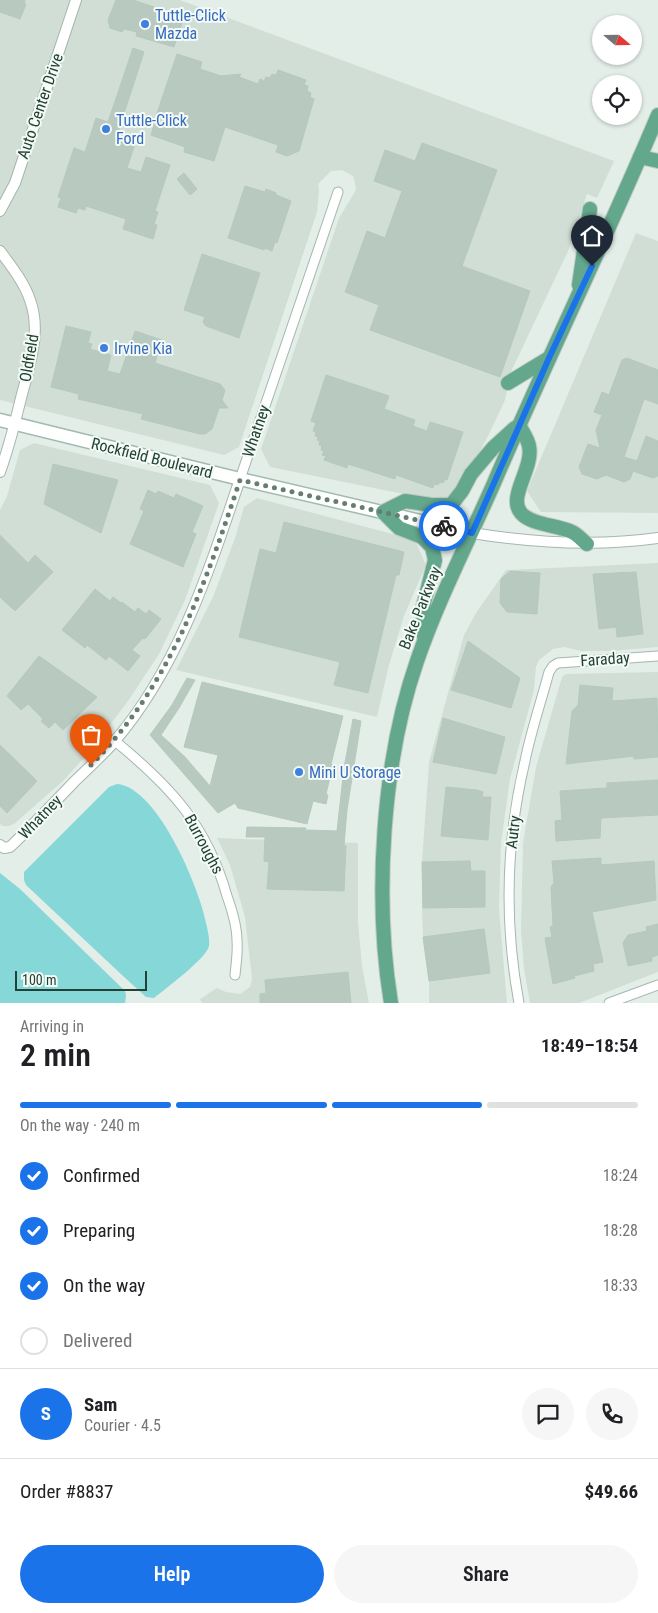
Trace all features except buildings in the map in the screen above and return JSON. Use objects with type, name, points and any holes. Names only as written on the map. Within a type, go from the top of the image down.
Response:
[{"type":"main road","name":"Bake Parkway","points":[[391,1003],[383,916],[383,863],[387,815],[399,727],[416,664],[424,641],[549,358],[577,300],[640,157],[655,132],[658,115]]},
{"type":"main road","points":[[640,157],[658,162]]},
{"type":"main road","points":[[577,300],[590,209]]},
{"type":"main road","points":[[508,382],[549,358]]},
{"type":"main road","name":"Rockfield Boulevard","points":[[0,420],[240,480],[472,533]]},
{"type":"main road","points":[[424,641],[423,607],[435,560],[432,547],[422,537],[399,528],[383,512],[405,501],[432,505],[451,505],[462,491],[471,474],[493,448],[519,425],[529,446],[529,464],[517,494],[517,505],[521,514],[530,519],[572,532],[587,544]]},
{"type":"street","name":"Auto Center Drive","points":[[0,211],[14,183],[76,0]]},
{"type":"street","name":"Whatney","points":[[5,846],[114,741],[146,698],[170,659],[207,574],[338,192]]},
{"type":"street","name":"Oldfield","points":[[0,251],[20,278],[30,299],[34,322],[34,346],[10,445],[0,472]]},
{"type":"street","name":"Rockfield Boulevard","points":[[472,533],[529,541],[587,544],[658,538]]},
{"type":"street","name":"Faraday","points":[[553,666],[564,662],[658,656]]},
{"type":"street","name":"Autry","points":[[519,1003],[513,972],[509,915],[510,856],[524,762],[549,672],[553,666]]},
{"type":"street","name":"Burroughs","points":[[114,741],[146,767],[177,799],[208,846],[224,884],[235,926],[237,941],[235,975]]},
{"type":"street","points":[[609,1003],[658,985]]},
{"type":"shaded area","points":[[0,0],[180,0],[614,161],[597,198],[587,194],[569,249],[510,374],[505,400],[489,434],[458,485],[443,502],[270,467],[261,449],[339,218],[356,190],[353,176],[342,170],[331,171],[318,184],[317,212],[239,447],[224,455],[0,400]]},
{"type":"shaded area","points":[[636,233],[658,241],[658,513],[541,512],[527,491]]},
{"type":"shaded area","points":[[34,443],[210,485],[219,503],[185,600],[159,654],[128,701],[91,750],[63,781],[14,824],[3,826],[0,824],[0,510],[7,496],[20,450]]},
{"type":"shaded area","points":[[257,498],[415,540],[426,565],[404,616],[389,665],[377,717],[176,670],[213,597],[235,538],[244,507]]},
{"type":"shaded area","points":[[658,563],[658,647],[611,651],[581,651],[564,647],[553,649],[539,660],[536,667],[534,690],[510,779],[501,843],[499,909],[507,1003],[429,1003],[429,981],[423,937],[422,862],[429,762],[464,635],[476,613],[506,570]]},
{"type":"shaded area","points":[[658,672],[658,972],[579,1003],[530,1003],[524,969],[521,931],[523,843],[536,767],[562,677],[566,674]]},
{"type":"shaded area","points":[[217,838],[358,843],[358,922],[362,966],[369,1003],[202,1003],[200,999],[217,988],[226,992],[240,994],[250,987],[252,979],[245,917],[230,865]]},
{"type":"water","points":[[117,784],[132,790],[148,803],[162,821],[187,867],[203,911],[208,934],[209,946],[207,951],[185,973],[154,998],[146,997],[26,885],[24,880],[24,872],[109,787]]},
{"type":"water","points":[[0,873],[20,889],[125,991],[125,1003],[0,1003]]},
{"type":"way so far","points":[[91,765],[124,728],[146,698],[170,659],[200,591],[240,480],[444,526]]},
{"type":"place","name":"Tuttle-Click Mazda","points":[[145,24]]},
{"type":"place","name":"Tuttle-Click Ford","points":[[106,129]]},
{"type":"place","name":"Irvine Kia","points":[[104,348]]},
{"type":"place","name":"Mini U Storage","points":[[299,772]]},
{"type":"route","points":[[444,526],[472,533],[549,358],[592,266]]}]
